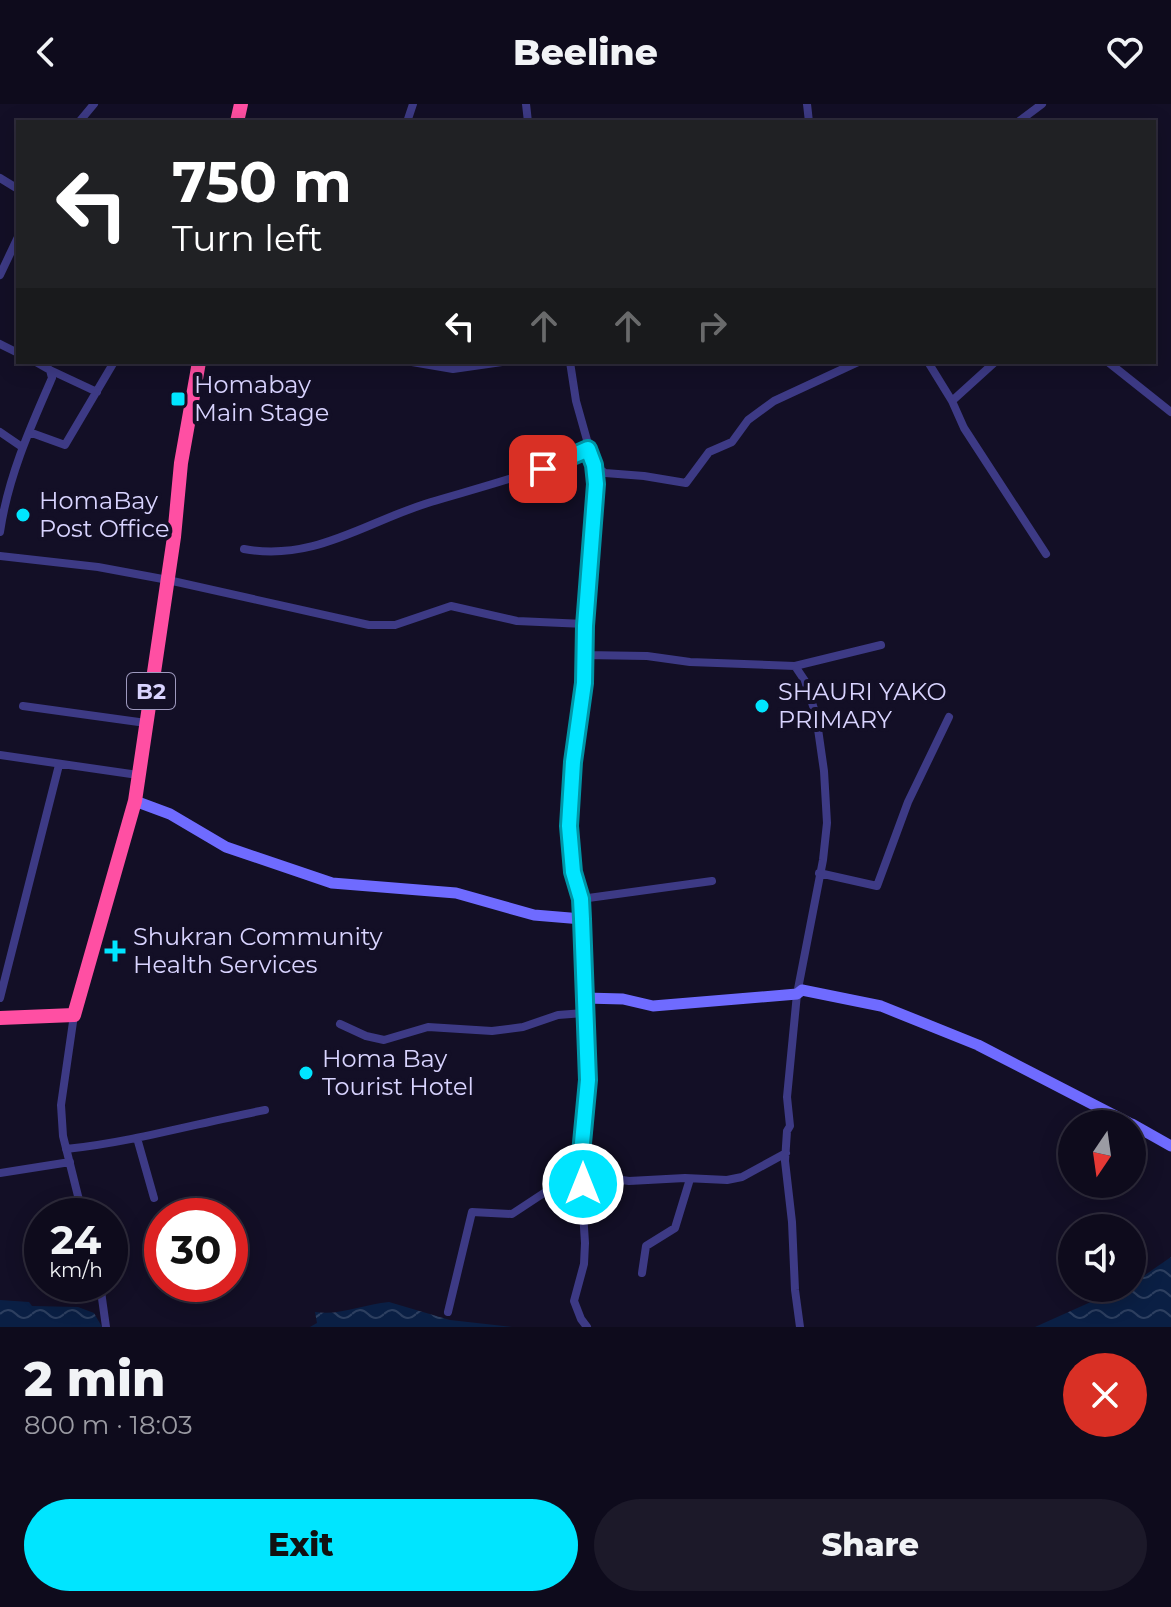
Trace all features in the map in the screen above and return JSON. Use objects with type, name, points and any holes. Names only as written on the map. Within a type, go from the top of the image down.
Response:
[{"type":"highway","name":"B2","points":[[74,1015],[135,801],[168,580],[181,463],[199,364]]},
{"type":"highway","points":[[0,1018],[74,1015]]},
{"type":"street","points":[[81,104],[91,108]]},
{"type":"street","points":[[1021,120],[1042,104]]},
{"type":"street","points":[[0,275],[14,257]]},
{"type":"street","points":[[40,364],[97,392]]},
{"type":"street","points":[[29,432],[65,445],[113,364]]},
{"type":"street","points":[[424,364],[453,369],[488,364]]},
{"type":"street","points":[[570,364],[576,401],[594,465],[595,515],[585,626],[584,683],[573,762],[569,826],[573,872],[581,899],[588,1080],[582,1179],[584,1264],[574,1301],[587,1327]]},
{"type":"street","points":[[594,465],[605,473],[686,483],[709,452],[732,442],[739,429],[765,408],[854,364]]},
{"type":"street","points":[[929,364],[964,428],[1046,554]]},
{"type":"street","points":[[952,401],[993,364]]},
{"type":"street","points":[[1111,364],[1171,412]]},
{"type":"street","points":[[0,532],[3,496],[52,378],[50,370]]},
{"type":"street","points":[[0,432],[22,447]]},
{"type":"street","points":[[244,549],[286,552],[339,538],[428,503],[554,465],[588,449]]},
{"type":"street","points":[[0,556],[98,567],[168,580],[369,625],[395,625],[451,606],[517,621],[585,626]]},
{"type":"street","points":[[584,655],[666,656],[690,662],[795,666],[881,645]]},
{"type":"street","points":[[795,666],[805,681],[816,715],[827,823],[797,994],[787,1097],[790,1126],[786,1153],[800,1327]]},
{"type":"street","points":[[23,706],[146,723]]},
{"type":"street","points":[[819,873],[877,886],[908,802],[949,717]]},
{"type":"street","points":[[0,755],[138,775]]},
{"type":"street","points":[[0,998],[59,765]]},
{"type":"street","points":[[135,801],[170,814],[226,847],[332,883],[456,893],[534,915],[582,919]]},
{"type":"street","points":[[581,899],[712,881]]},
{"type":"street","points":[[585,998],[623,999],[653,1006],[797,994],[802,990],[881,1006],[978,1045],[1105,1110]]},
{"type":"street","points":[[340,1024],[384,1040],[428,1027],[492,1031],[523,1027],[558,1015],[584,1013]]},
{"type":"street","points":[[74,1015],[61,1105],[66,1149],[79,1198]]},
{"type":"street","points":[[66,1149],[137,1138],[265,1110]]},
{"type":"street","points":[[1146,1132],[1171,1146]]},
{"type":"street","points":[[137,1138],[154,1198]]},
{"type":"street","points":[[448,1312],[472,1212],[512,1214],[553,1187],[582,1179],[727,1180],[742,1177],[786,1153]]},
{"type":"street","points":[[0,1173],[70,1162]]},
{"type":"street","points":[[642,1273],[646,1246],[675,1228],[690,1179]]},
{"type":"street","points":[[103,1302],[106,1327]]},
{"type":"water","points":[[1171,1257],[1171,1327],[1035,1327],[1091,1302],[1146,1302],[1146,1274]]},
{"type":"water","points":[[0,1300],[29,1302],[32,1306],[78,1307],[94,1313],[102,1327],[0,1327]]},
{"type":"water","points":[[389,1302],[450,1320],[512,1327],[310,1327],[317,1323],[315,1312],[334,1312]]},
{"type":"place","name":"Homabay Main Stage","points":[[178,399]]},
{"type":"place","name":"HomaBay Post Office","points":[[23,515]]},
{"type":"place","name":"SHAURI YAKO PRIMARY","points":[[762,706]]},
{"type":"place","name":"Shukran Community Health Services","points":[[115,951]]},
{"type":"place","name":"Homa Bay Tourist Hotel","points":[[306,1073]]},
{"type":"route","points":[[543,469],[588,449],[596,484],[585,626],[584,683],[573,762],[569,826],[573,872],[581,899],[582,919],[588,1080],[580,1164],[583,1184]]}]
